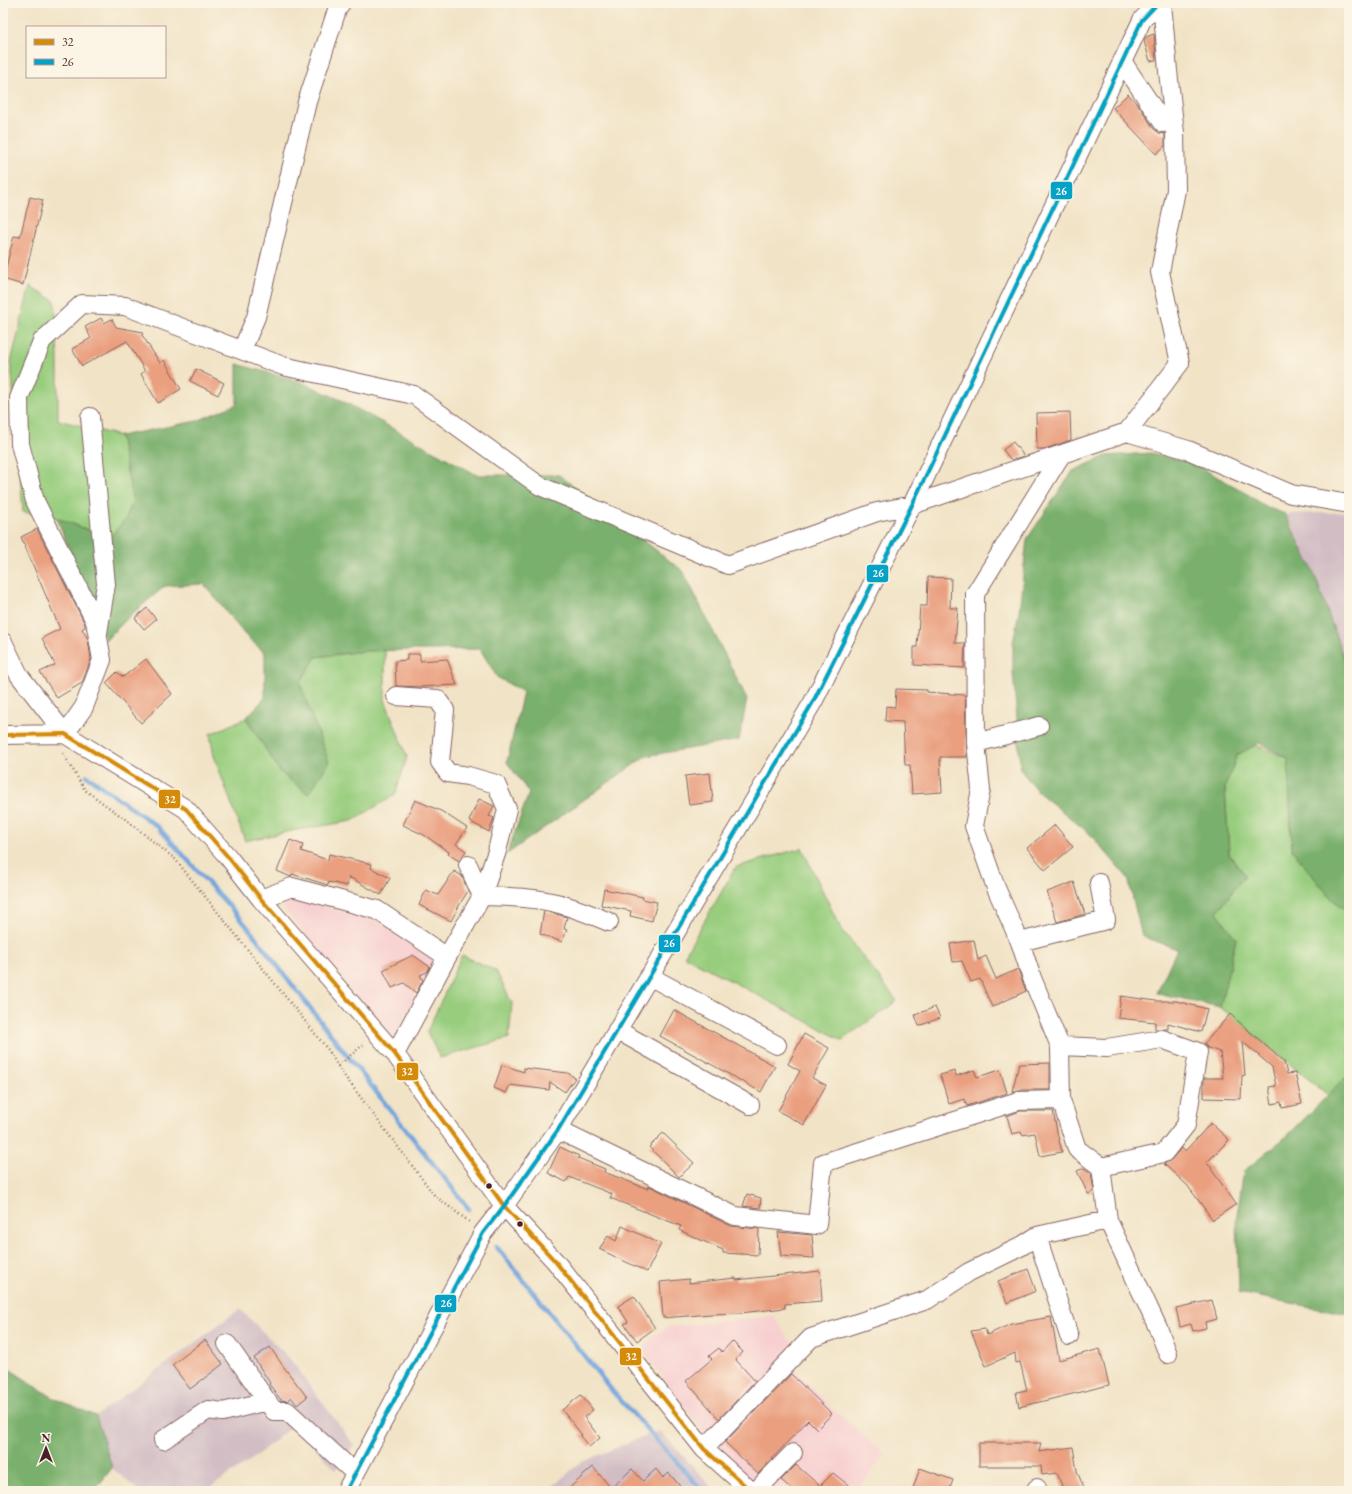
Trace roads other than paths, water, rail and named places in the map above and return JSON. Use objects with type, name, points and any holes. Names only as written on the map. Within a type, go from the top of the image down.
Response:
[{"type":"street","points":[[242,350],[256,317],[307,102],[337,10],[341,3]]},
{"type":"street","points":[[346,1491],[483,1233],[558,1130],[813,702],[912,505],[1142,20],[1158,3]]},
{"type":"street","points":[[3,735],[58,734],[84,707],[102,660],[95,622],[35,501],[20,444],[19,398],[42,341],[82,304],[125,306],[283,366],[414,395],[540,486],[728,565],[877,512],[912,505],[1127,432],[1180,363],[1160,272],[1176,190],[1175,133],[1162,3]]},
{"type":"street","points":[[1122,61],[1163,123]]},
{"type":"street","points":[[90,417],[106,584],[97,635]]},
{"type":"street","points":[[1127,432],[1188,450],[1291,494],[1349,504]]},
{"type":"street","points":[[1061,455],[975,594],[976,743],[981,789],[974,826],[996,888],[1020,942],[1032,978],[1060,1046],[1061,1100],[1078,1149],[1101,1168],[1108,1220],[1158,1328],[1168,1354]]},
{"type":"street","points":[[3,642],[19,675],[58,734],[186,809],[229,858],[261,899],[395,1054],[504,1206],[555,1261],[704,1449],[751,1491]]},
{"type":"street","points":[[395,1054],[482,896],[497,852],[507,809],[496,784],[468,776],[448,773],[440,762],[445,710],[437,699],[396,696]]},
{"type":"street","points":[[976,743],[1039,726]]},
{"type":"street","points":[[468,865],[482,896]]},
{"type":"street","points":[[1020,942],[1106,920],[1099,883]]},
{"type":"street","points":[[261,899],[292,887],[377,910],[448,957]]},
{"type":"street","points":[[482,896],[521,898],[558,903],[609,922]]},
{"type":"street","points":[[649,976],[777,1045]]},
{"type":"street","points":[[617,1030],[750,1105]]},
{"type":"street","points":[[1060,1046],[1107,1048],[1162,1039],[1198,1052],[1186,1125],[1164,1153],[1101,1168]]},
{"type":"street","points":[[558,1130],[735,1216],[817,1225],[823,1163],[1018,1101],[1061,1100]]},
{"type":"street","points":[[704,1449],[811,1338],[927,1300],[969,1272],[1020,1247],[1037,1236],[1108,1220]]},
{"type":"street","points":[[1037,1236],[1069,1336]]},
{"type":"street","points":[[227,1344],[274,1412],[287,1412],[355,1473]]},
{"type":"street","points":[[163,1440],[208,1410],[223,1412],[267,1400]]},
{"type":"street","points":[[756,1491],[793,1452]]},
{"type":"waterway","points":[[87,776],[158,827],[246,925],[469,1209]]},
{"type":"waterway","points":[[496,1246],[614,1393],[703,1491]]}]
